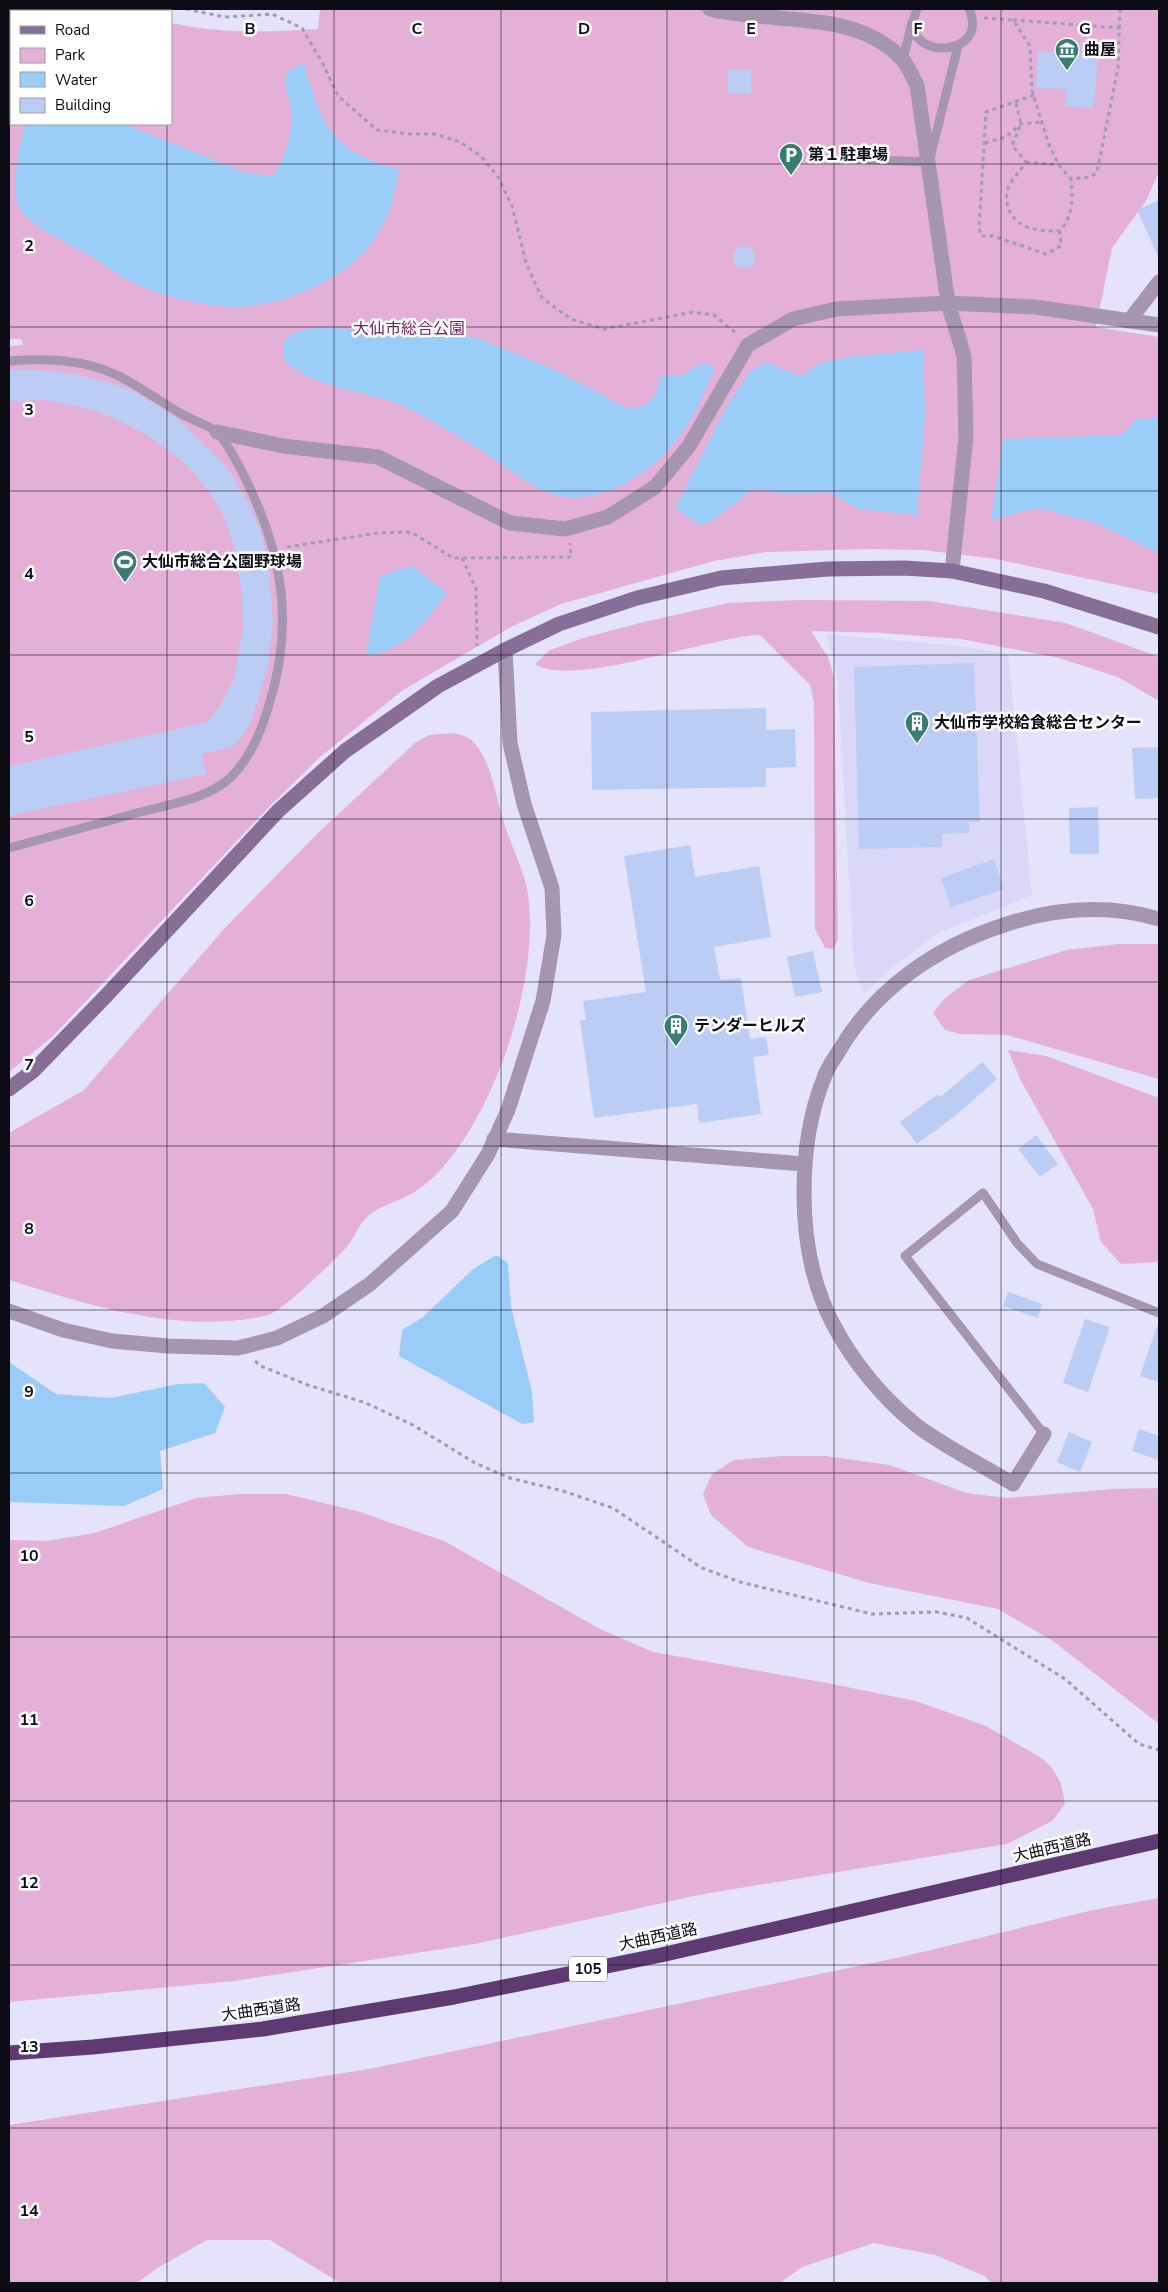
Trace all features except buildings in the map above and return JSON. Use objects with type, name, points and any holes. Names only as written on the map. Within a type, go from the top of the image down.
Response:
[{"type":"highway","name":"大曲西道路","points":[[9,2053],[93,2047],[264,2029],[454,1996],[661,1955],[1159,1841]]},
{"type":"street","points":[[710,9],[748,17],[845,25],[880,40],[903,60],[917,85],[948,302],[964,356],[966,438],[952,570]]},
{"type":"street","points":[[1129,321],[1159,282]]},
{"type":"street","points":[[217,432],[283,446],[378,457],[510,523],[565,529],[608,517],[655,487],[688,446],[748,345],[793,319],[836,309],[948,302],[1035,307],[1159,325]]},
{"type":"street","points":[[9,1089],[33,1071],[105,997],[278,810],[345,751],[438,686],[559,624],[637,598],[721,578],[828,569],[904,568],[952,570],[1044,591],[1159,627]]},
{"type":"street","points":[[9,1311],[63,1330],[112,1342],[238,1348],[277,1338],[323,1316],[370,1284],[452,1211],[488,1154],[508,1110],[543,1001],[554,935],[552,888],[524,804],[510,743],[505,650]]},
{"type":"street","points":[[1044,1434],[1013,1484],[917,1426],[861,1369],[833,1324],[814,1278],[804,1217],[804,1164],[812,1113],[824,1076],[852,1029],[886,990],[933,956],[980,932],[1033,915],[1088,909],[1141,914],[1159,920]]},
{"type":"street","points":[[494,1139],[804,1164]]},
{"type":"lane","points":[[903,60],[916,11]]},
{"type":"lane","points":[[916,11],[914,24],[922,41],[939,50],[958,46]]},
{"type":"lane","points":[[851,159],[929,162],[958,46],[970,31],[970,13]]},
{"type":"lane","points":[[9,361],[40,359],[74,361],[118,376],[190,420],[217,432],[242,472],[274,549],[281,583],[282,653],[261,731],[231,777],[212,791],[9,848]]},
{"type":"lane","points":[[1044,1434],[905,1256],[984,1194],[1017,1243],[1036,1264],[1159,1313]]},
{"type":"path","points":[[186,9],[225,17],[272,14],[302,28],[323,64],[338,96],[377,130],[410,134],[436,134],[460,142],[481,156],[498,178],[512,206],[526,263],[542,298],[570,319],[604,329],[693,312],[714,315],[729,326],[748,345]]},
{"type":"path","points":[[1071,179],[1091,177],[1097,172],[1118,68],[1120,9]]},
{"type":"path","points":[[970,13],[1013,20],[1119,28]]},
{"type":"path","points":[[1013,20],[1030,46],[1030,73],[1042,122],[1059,165],[1071,179],[1073,198],[1068,221],[1060,231],[1062,246],[1046,254],[993,236],[982,236],[979,228],[986,112],[1016,103],[1034,95]]},
{"type":"path","points":[[1016,103],[1021,124],[1012,145],[1026,162],[1059,165]]},
{"type":"path","points":[[985,143],[1006,137],[1021,124],[1042,122]]},
{"type":"path","points":[[1026,162],[1009,184],[1006,200],[1011,216],[1022,226],[1043,231],[1060,231]]},
{"type":"path","points":[[274,549],[378,533],[407,532],[416,535],[453,558],[570,557],[570,527]]},
{"type":"path","points":[[462,558],[476,589],[478,599],[474,666]]},
{"type":"path","points":[[238,1348],[261,1366],[308,1385],[366,1403],[413,1425],[475,1463],[510,1478],[563,1491],[614,1508],[702,1568],[740,1582],[872,1614],[937,1612],[967,1618],[1065,1678],[1140,1744],[1159,1750]]},
{"type":"shaded area","points":[[826,634],[968,647],[1008,654],[1032,895],[939,933],[895,965],[864,994],[854,967],[838,683],[836,666]]},
{"type":"green space","points":[[110,9],[114,10],[40,10]]},
{"type":"green space","name":"大仙市総合公園","points":[[320,9],[1159,9],[1159,172],[1146,201],[1112,248],[1096,327],[1159,337],[1159,594],[996,559],[923,550],[868,549],[767,552],[714,561],[561,604],[511,627],[403,690],[320,757],[270,806],[53,1036],[9,1072],[9,346],[23,345],[21,339],[9,339],[10,122],[10,125],[172,125],[172,23],[227,31],[318,29]]},
{"type":"green space","points":[[802,600],[929,601],[1066,623],[1159,657],[1159,701],[1118,677],[1059,658],[961,639],[881,633],[811,631],[828,657],[834,678],[838,940],[833,949],[825,948],[815,929],[814,702],[810,685],[760,635],[709,643],[610,666],[579,670],[554,670],[535,664],[550,650],[583,638],[640,623],[728,603]]},
{"type":"green space","points":[[452,733],[470,739],[483,755],[526,885],[530,927],[521,1001],[497,1076],[462,1142],[442,1168],[414,1192],[369,1215],[349,1244],[334,1260],[297,1295],[275,1312],[268,1315],[202,1322],[169,1320],[104,1308],[9,1280],[9,1133],[84,1090],[224,929],[317,834],[415,743],[429,735]]},
{"type":"green space","points":[[1119,944],[1159,944],[1159,1079],[1007,1035],[960,1034],[945,1030],[933,1013],[944,999],[969,980],[1067,950]]},
{"type":"green space","points":[[1008,1050],[1046,1056],[1159,1098],[1159,1262],[1121,1264],[1101,1242],[1093,1209],[1020,1079]]},
{"type":"green space","points":[[782,1456],[825,1456],[890,1465],[966,1493],[1007,1498],[1114,1489],[1159,1488],[1159,1724],[1053,1641],[998,1609],[869,1583],[748,1547],[711,1515],[703,1494],[712,1474],[734,1460]]},
{"type":"green space","points":[[241,1494],[286,1494],[357,1511],[444,1541],[600,1629],[653,1652],[916,1701],[986,1726],[1043,1759],[1052,1768],[1061,1783],[1065,1804],[1052,1821],[1007,1844],[704,1894],[475,1944],[234,1981],[9,2002],[9,1540],[47,1541],[95,1533],[196,1498]]},
{"type":"green space","points":[[1159,1898],[1159,2283],[991,2283],[985,2276],[935,2255],[874,2243],[802,2267],[780,2283],[340,2283],[270,2240],[207,2240],[159,2267],[137,2283],[9,2283],[9,2125],[369,2069],[910,1955],[1093,1910]]},
{"type":"water","points":[[304,63],[310,85],[324,120],[344,145],[376,162],[399,169],[390,209],[382,227],[370,245],[358,258],[327,281],[288,297],[249,306],[222,306],[176,298],[137,285],[52,235],[27,218],[22,212],[18,204],[15,182],[25,125],[126,125],[244,172],[268,176],[275,174],[290,135],[291,106],[285,80],[287,73]]},
{"type":"water","points":[[327,327],[369,332],[430,331],[477,338],[553,369],[625,407],[646,404],[654,396],[661,375],[681,375],[699,365],[708,363],[714,369],[698,406],[686,427],[671,447],[658,460],[642,473],[615,488],[601,493],[571,497],[556,495],[542,490],[457,436],[403,406],[325,383],[296,370],[284,360],[284,341],[289,337],[304,330]]},
{"type":"water","points":[[923,350],[925,416],[917,515],[858,509],[829,492],[788,494],[753,489],[713,520],[700,525],[675,508],[729,402],[750,372],[765,362],[800,376],[820,363],[854,356]]},
{"type":"water","points":[[1159,418],[1159,551],[1154,551],[1099,524],[1038,508],[991,520],[1003,439],[1121,435],[1136,419]]},
{"type":"water","points":[[412,566],[447,593],[413,634],[392,648],[366,656],[380,576]]},
{"type":"water","points":[[496,1255],[508,1263],[511,1307],[532,1392],[534,1422],[522,1424],[399,1356],[402,1330],[423,1317],[472,1270]]},
{"type":"water","points":[[9,1362],[56,1394],[111,1398],[178,1384],[204,1383],[225,1407],[215,1433],[160,1451],[163,1489],[124,1506],[9,1502]]},
{"type":"place","name":"曲屋","points":[[1067,71]]},
{"type":"place","name":"第１駐車場","points":[[791,176]]},
{"type":"place","name":"大仙市総合公園野球場","points":[[125,583]]},
{"type":"place","name":"大仙市学校給食総合センター","points":[[917,744]]},
{"type":"place","name":"テンダーヒルズ","points":[[676,1047]]}]
